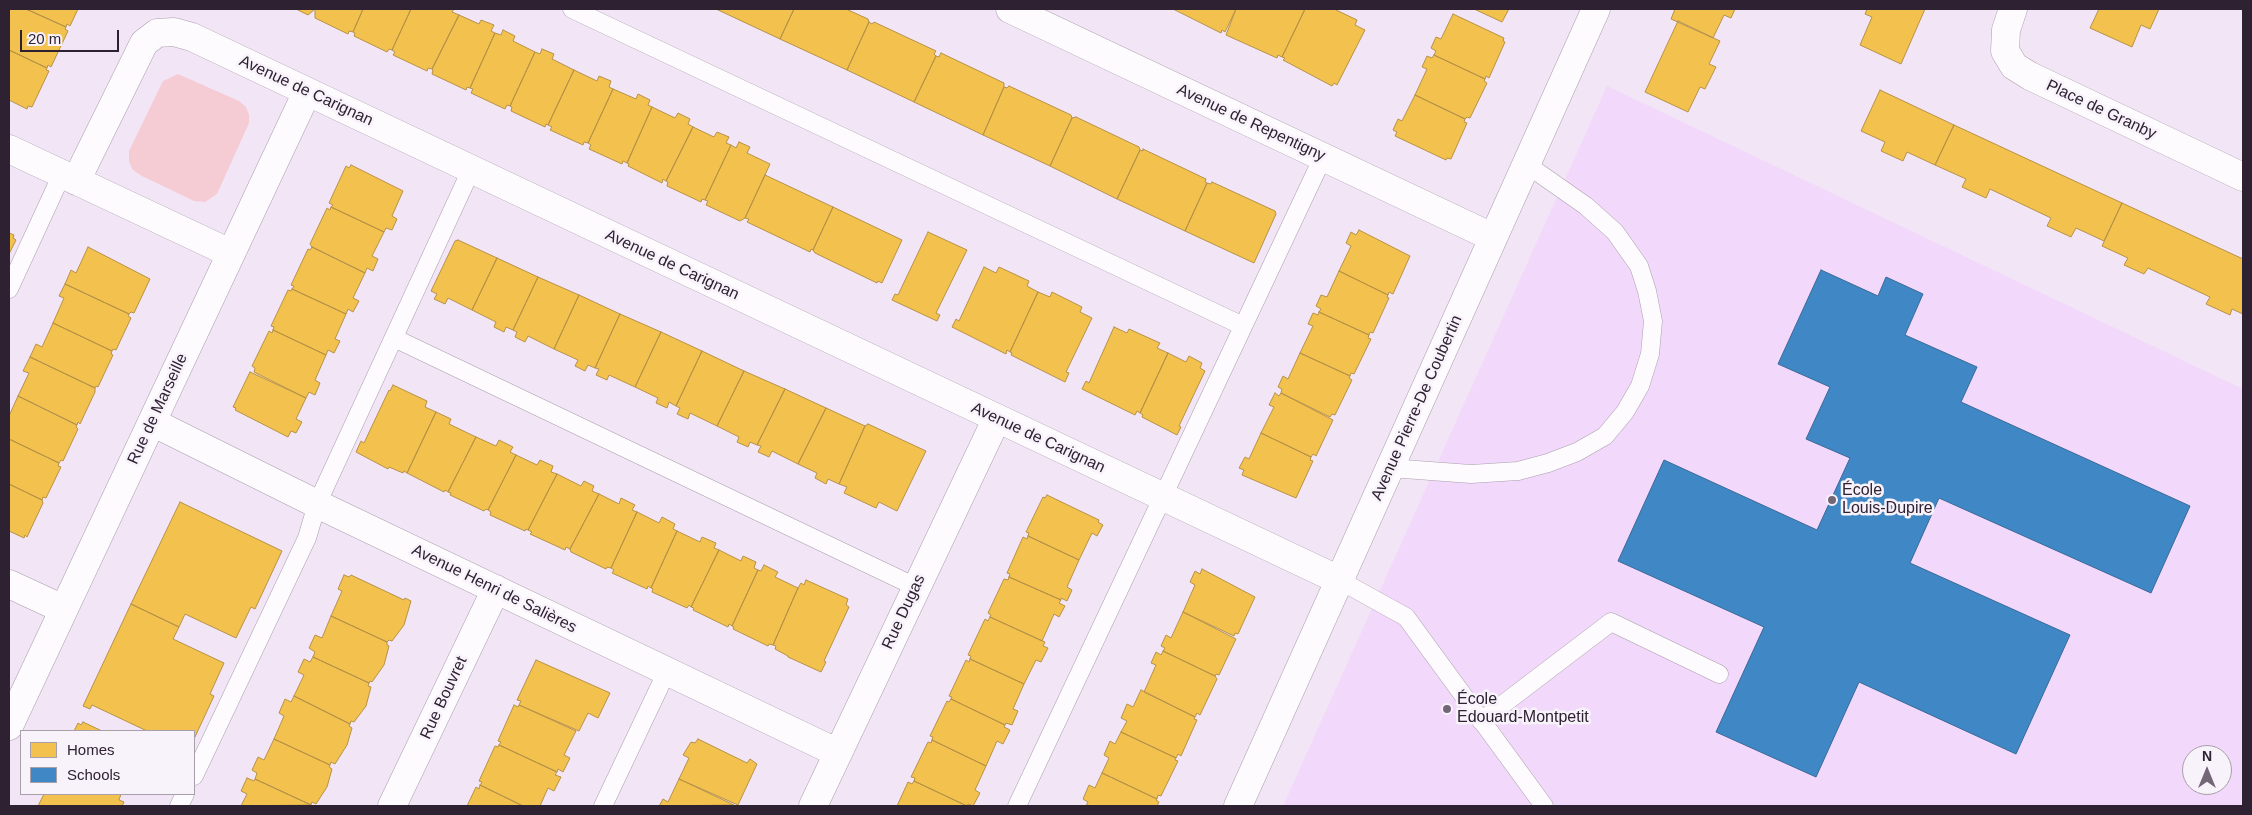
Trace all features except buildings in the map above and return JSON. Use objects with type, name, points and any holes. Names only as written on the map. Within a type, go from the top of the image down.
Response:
[{"type":"street","name":"Avenue de Repentigny","points":[[1010,9],[1492,237]]},
{"type":"street","name":"Avenue Pierre-De Coubertin","points":[[1238,806],[1596,9]]},
{"type":"street","name":"Place de Granby","points":[[2013,9],[2006,30],[2005,51],[2014,66],[2030,76],[2243,177]]},
{"type":"street","name":"Avenue de Carignan","points":[[69,177],[144,43],[157,33],[174,32],[192,37],[1339,580]]},
{"type":"street","name":"Rue de Marseille","points":[[9,726],[307,92]]},
{"type":"street","points":[[9,149],[230,253]]},
{"type":"street","name":"Rue Dugas","points":[[813,806],[997,418]]},
{"type":"street","name":"Avenue Henri de Salières","points":[[152,422],[316,504],[838,753]]},
{"type":"street","points":[[9,584],[63,609]]},
{"type":"street","name":"Rue Bouvret","points":[[392,806],[496,589]]},
{"type":"lane","points":[[572,9],[1243,326]]},
{"type":"lane","points":[[1017,806],[1323,157]]},
{"type":"lane","points":[[1390,468],[1471,474],[1518,471],[1548,463],[1578,452],[1605,436],[1625,412],[1640,386],[1650,354],[1653,321],[1647,291],[1639,266],[1615,232],[1586,206],[1526,164]]},
{"type":"lane","points":[[195,774],[307,538],[316,504],[471,170]]},
{"type":"lane","name":"Avenue de Carignan","points":[[9,289],[69,177]]},
{"type":"lane","points":[[394,338],[916,587]]},
{"type":"lane","points":[[1339,580],[1406,617],[1544,806]]},
{"type":"lane","points":[[1481,721],[1611,622],[1719,674]]},
{"type":"lane","points":[[603,806],[666,671]]},
{"type":"shaded area","points":[[178,74],[239,101],[246,107],[249,115],[249,123],[217,194],[205,202],[194,201],[140,175],[132,169],[129,161],[129,151],[163,81]]},
{"type":"shaded area","name":"École Louis-Dupire","points":[[1607,86],[2243,389],[2243,806],[1283,806]]},
{"type":"place","name":"École Louis-Dupire","points":[[1832,500]]},
{"type":"place","name":"École Edouard-Montpetit","points":[[1447,709]]}]
